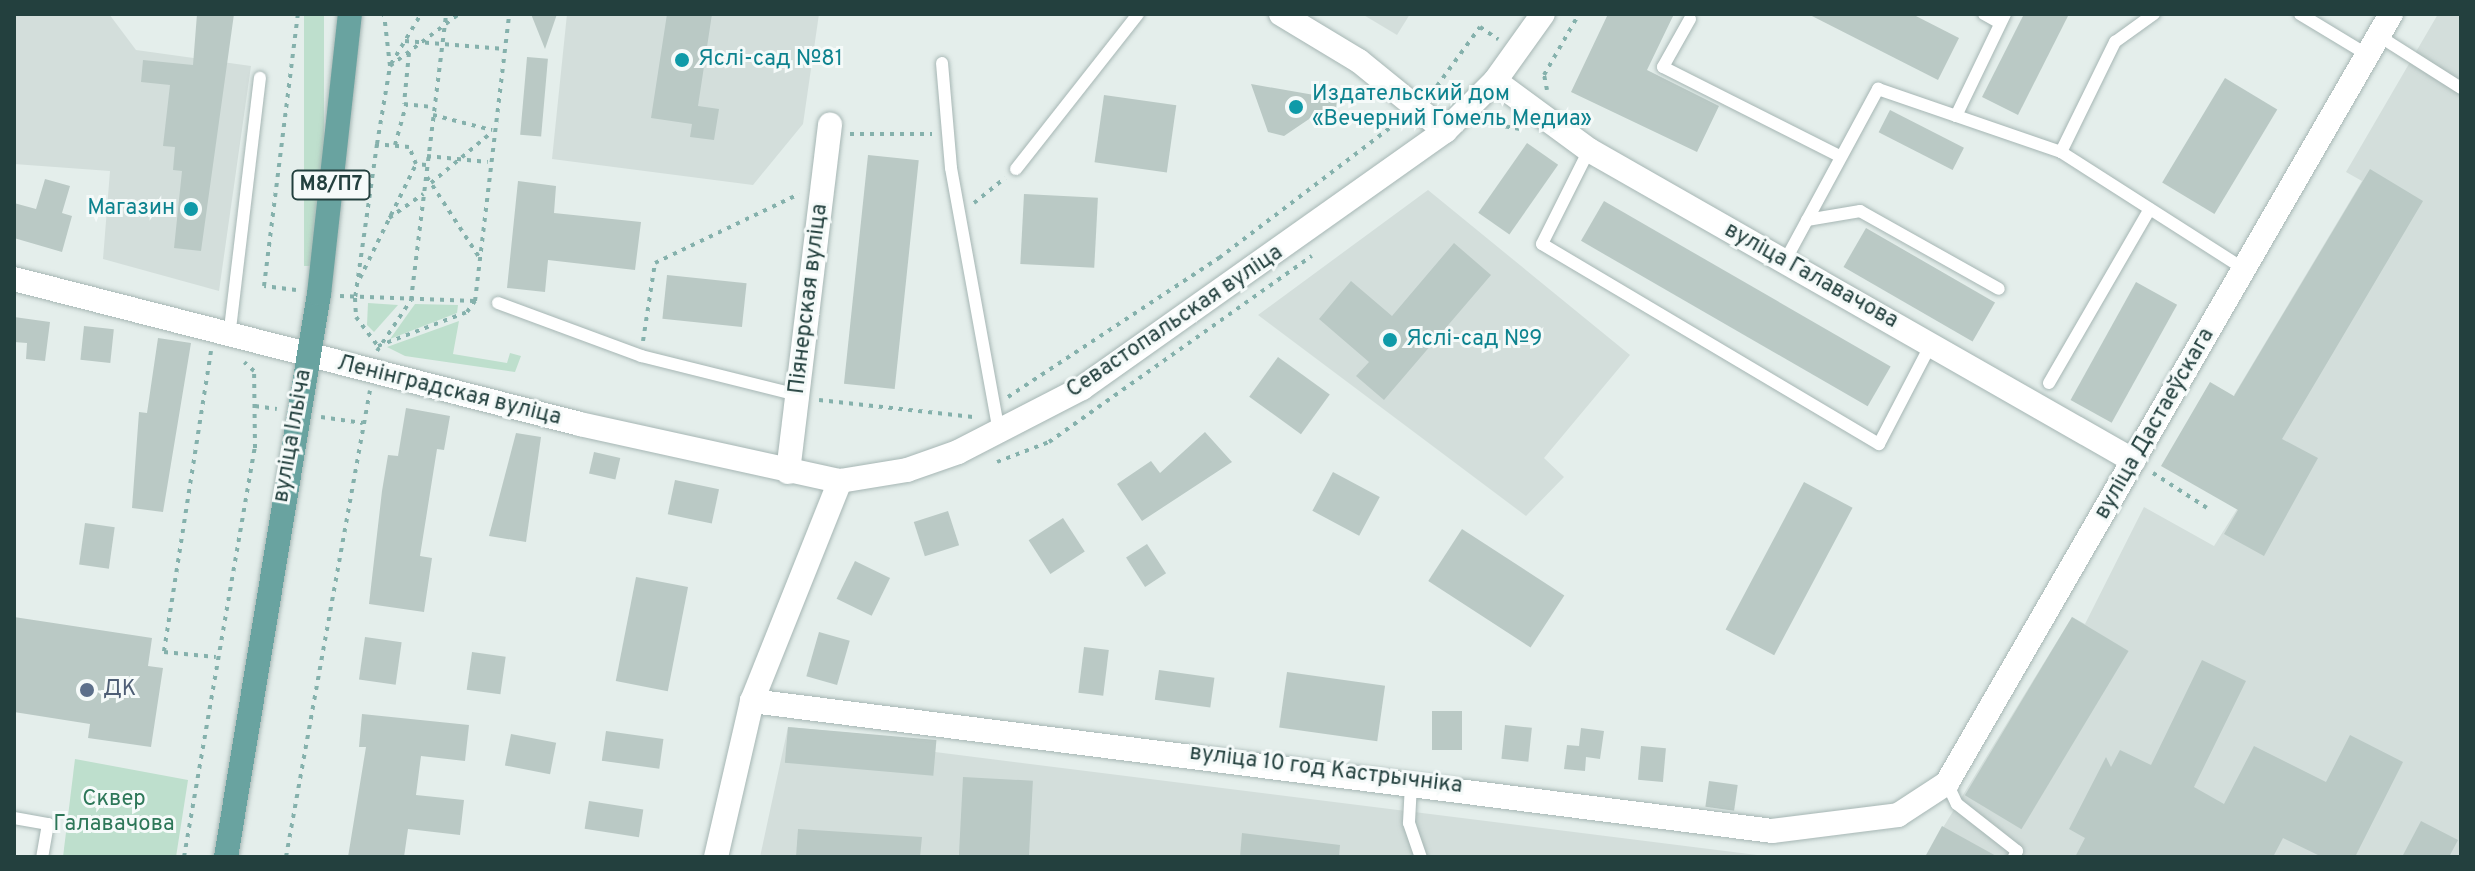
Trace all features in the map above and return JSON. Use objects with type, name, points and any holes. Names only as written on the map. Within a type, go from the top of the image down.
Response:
[{"type":"main road","name":"вуліца Ільіча","points":[[226,857],[307,355],[350,14]]},
{"type":"street","points":[[1281,14],[1359,61],[1445,131]]},
{"type":"street","name":"Севастопальская вуліца","points":[[840,481],[907,470],[999,432],[1082,388],[1445,131],[1495,81],[1543,14]]},
{"type":"street","name":"вуліца Дастаеўскага","points":[[1898,815],[1947,783],[2391,14]]},
{"type":"street","name":"вуліца Галавачова","points":[[1495,81],[1589,150],[2134,461]]},
{"type":"street","name":"Піянерская вуліца","points":[[788,472],[829,136]]},
{"type":"street","name":"Ленінградская вуліца","points":[[14,279],[226,339],[307,355],[788,472],[840,481]]},
{"type":"street","points":[[716,857],[752,701],[840,481]]},
{"type":"street","name":"вуліца 10 год Кастрычніка","points":[[752,701],[1411,781],[1772,831],[1898,815]]},
{"type":"lane","points":[[1016,169],[1138,14]]},
{"type":"lane","points":[[1956,116],[2002,18],[1984,14]]},
{"type":"lane","points":[[2061,152],[2115,42],[2154,14]]},
{"type":"lane","points":[[2300,14],[2461,88]]},
{"type":"lane","points":[[1690,19],[1663,67],[1841,157]]},
{"type":"lane","points":[[942,63],[946,135],[999,432]]},
{"type":"lane","points":[[226,339],[260,78]]},
{"type":"lane","points":[[1785,261],[1878,89],[2061,152],[2244,269]]},
{"type":"lane","points":[[1589,150],[1542,244],[1879,444],[1931,344]]},
{"type":"lane","points":[[2049,383],[2150,209]]},
{"type":"lane","points":[[1807,220],[1860,211],[1999,289]]},
{"type":"lane","points":[[498,303],[641,356],[797,395]]},
{"type":"lane","points":[[1411,781],[1409,823],[1421,857]]},
{"type":"lane","points":[[1947,783],[1957,804],[2017,851],[2014,857]]},
{"type":"lane","points":[[14,818],[48,824],[42,857]]},
{"type":"path","points":[[264,286],[298,14]]},
{"type":"path","points":[[384,14],[390,66],[357,284],[356,317],[378,346],[467,312],[475,301],[489,162],[509,14]]},
{"type":"path","points":[[390,66],[421,14]]},
{"type":"path","points":[[446,14],[411,300],[498,303]]},
{"type":"path","points":[[390,66],[459,14]]},
{"type":"path","points":[[1544,75],[1579,14]]},
{"type":"path","points":[[797,395],[934,415],[978,417],[1219,258],[1416,108],[1437,86],[1480,27],[1503,43]]},
{"type":"path","points":[[405,41],[505,49]]},
{"type":"path","points":[[404,104],[409,53]]},
{"type":"path","points":[[1437,86],[1456,100]]},
{"type":"path","points":[[404,104],[434,107]]},
{"type":"path","points":[[395,145],[409,108],[404,104]]},
{"type":"path","points":[[433,115],[493,130]]},
{"type":"path","points":[[431,183],[493,130]]},
{"type":"path","points":[[829,136],[859,130],[946,135]]},
{"type":"path","points":[[377,144],[409,147],[416,164]]},
{"type":"path","points":[[427,156],[489,162]]},
{"type":"path","points":[[357,284],[416,164]]},
{"type":"path","points":[[416,164],[426,165]]},
{"type":"path","points":[[959,214],[1016,169]]},
{"type":"path","points":[[425,175],[480,258]]},
{"type":"path","points":[[641,356],[655,263],[799,194],[806,182]]},
{"type":"path","points":[[387,219],[423,194]]},
{"type":"path","points":[[184,857],[216,657],[241,554],[255,448],[254,371],[226,339]]},
{"type":"path","points":[[216,657],[164,652],[226,339]]},
{"type":"path","points":[[997,462],[1049,442],[1129,389]]},
{"type":"path","points":[[286,857],[363,423]]},
{"type":"path","points":[[2134,461],[2207,508]]},
{"type":"shaded area","points":[[14,14],[109,14],[136,50],[251,66],[219,291],[103,259],[110,171],[14,164]]},
{"type":"shaded area","points":[[567,14],[819,14],[803,124],[753,185],[552,159]]},
{"type":"shaded area","points":[[1362,14],[1410,14],[1397,35]]},
{"type":"shaded area","points":[[2438,14],[2461,14],[2461,857],[1925,857],[2072,617],[2085,624],[2144,507],[2214,546],[2288,428],[2234,395],[2362,181],[2346,172]]},
{"type":"shaded area","points":[[1428,190],[1630,355],[1544,458],[1564,477],[1526,516],[1258,315]]},
{"type":"shaded area","points":[[788,727],[936,741],[935,752],[1773,857],[760,857]]},
{"type":"green space","points":[[304,14],[324,14],[324,266],[304,266]]},
{"type":"green space","points":[[368,303],[398,305],[374,332],[367,325]]},
{"type":"green space","points":[[415,304],[458,305],[457,313],[390,339]]},
{"type":"green space","points":[[459,321],[453,354],[507,363],[510,353],[521,356],[515,372],[405,356],[387,347]]},
{"type":"green space","name":"Сквер Галавачова","points":[[75,759],[188,780],[176,857],[63,857]]},
{"type":"building","points":[[197,14],[234,14],[201,251],[174,248],[182,171],[173,170],[175,147],[163,146],[170,85],[141,82],[143,60],[193,65]]},
{"type":"building","points":[[531,14],[557,14],[545,49]]},
{"type":"building","name":"Яслі-сад №81","points":[[667,14],[712,14],[698,106],[719,109],[714,140],[690,137],[692,124],[651,118]]},
{"type":"building","points":[[1608,14],[1674,14],[1647,70],[1719,106],[1697,152],[1571,92]]},
{"type":"building","points":[[1808,14],[1912,14],[1959,38],[1938,80]]},
{"type":"building","points":[[2024,14],[2069,14],[2018,115],[1982,97]]},
{"type":"building","points":[[527,57],[548,59],[541,137],[520,135]]},
{"type":"building","points":[[2225,78],[2277,109],[2214,214],[2162,183]]},
{"type":"building","name":"Издательский дом «Вечерний Гомель Медиа»","points":[[1251,84],[1337,99],[1335,118],[1315,115],[1284,136],[1268,132]]},
{"type":"building","points":[[1104,95],[1176,105],[1167,172],[1095,162]]},
{"type":"building","points":[[1890,110],[1964,148],[1953,170],[1879,132]]},
{"type":"building","points":[[1527,143],[1558,165],[1509,234],[1478,213]]},
{"type":"building","points":[[868,155],[919,160],[895,389],[844,384]]},
{"type":"building","points":[[2370,169],[2423,201],[2282,439],[2318,458],[2264,556],[2224,534],[2238,510],[2161,466],[2210,382],[2234,396]]},
{"type":"building","points":[[45,179],[70,186],[62,213],[72,216],[62,252],[14,238],[14,203],[36,209]]},
{"type":"building","points":[[518,181],[556,186],[554,213],[641,222],[635,270],[548,260],[545,292],[507,288]]},
{"type":"building","points":[[1024,194],[1098,198],[1094,268],[1020,264]]},
{"type":"building","points":[[1604,201],[1891,366],[1868,406],[1581,241]]},
{"type":"building","points":[[1866,228],[1995,302],[1973,341],[1844,267]]},
{"type":"building","name":"Яслі-сад №9","points":[[1454,243],[1491,275],[1384,400],[1356,376],[1369,362],[1319,319],[1351,281],[1392,316]]},
{"type":"building","points":[[667,275],[747,283],[742,327],[662,319]]},
{"type":"building","points":[[2136,282],[2177,305],[2112,423],[2071,400]]},
{"type":"building","points":[[14,317],[50,322],[45,361],[26,359],[27,343],[14,342]]},
{"type":"building","points":[[84,326],[114,329],[110,363],[80,360]]},
{"type":"building","points":[[158,338],[191,343],[163,512],[132,508],[139,412],[147,413]]},
{"type":"building","points":[[1278,357],[1330,395],[1301,434],[1249,397]]},
{"type":"building","points":[[406,408],[450,416],[444,450],[437,449],[420,556],[432,558],[424,612],[369,604],[388,455],[398,456]]},
{"type":"building","points":[[1205,432],[1232,462],[1142,521],[1117,484],[1151,461],[1160,473]]},
{"type":"building","points":[[516,433],[541,437],[526,542],[489,536]]},
{"type":"building","points":[[594,452],[620,458],[615,480],[589,473]]},
{"type":"building","points":[[1333,472],[1380,497],[1359,536],[1312,511]]},
{"type":"building","points":[[675,480],[719,489],[712,524],[668,514]]},
{"type":"building","points":[[1804,482],[1853,508],[1774,655],[1726,629]]},
{"type":"building","points":[[948,511],[959,545],[925,556],[914,522]]},
{"type":"building","points":[[1063,518],[1085,552],[1050,574],[1029,540]]},
{"type":"building","points":[[85,523],[115,527],[109,569],[79,565]]},
{"type":"building","points":[[1462,529],[1564,595],[1531,647],[1428,581]]},
{"type":"building","points":[[1147,544],[1166,573],[1145,587],[1126,558]]},
{"type":"building","points":[[855,561],[890,578],[872,616],[837,599]]},
{"type":"building","points":[[636,577],[688,587],[668,691],[616,681]]},
{"type":"building","name":"ДК","points":[[14,617],[152,638],[148,666],[163,668],[151,747],[88,738],[90,724],[14,712]]},
{"type":"building","points":[[2072,617],[2129,651],[2021,829],[1965,795]]},
{"type":"building","points":[[819,632],[850,641],[837,685],[806,676]]},
{"type":"building","points":[[365,637],[402,642],[396,685],[359,680]]},
{"type":"building","points":[[1084,647],[1109,650],[1103,696],[1078,693]]},
{"type":"building","points":[[472,652],[506,657],[500,694],[467,690]]},
{"type":"building","points":[[2202,660],[2246,681],[2194,787],[2224,804],[2254,746],[2326,782],[2350,735],[2403,762],[2355,857],[2322,857],[2283,838],[2273,857],[2075,857],[2085,838],[2069,829],[2106,757],[2111,767],[2120,750],[2151,765]]},
{"type":"building","points":[[1159,670],[1214,678],[1210,708],[1155,700]]},
{"type":"building","points":[[1287,672],[1385,686],[1377,741],[1279,727]]},
{"type":"building","points":[[1432,711],[1462,711],[1462,750],[1432,750]]},
{"type":"building","points":[[362,714],[469,725],[465,761],[421,756],[416,795],[464,800],[460,835],[408,829],[404,857],[348,857],[366,747],[359,747]]},
{"type":"building","points":[[1505,725],[1532,728],[1528,762],[1501,759]]},
{"type":"building","points":[[788,727],[936,740],[933,776],[785,763]]},
{"type":"building","points":[[1581,728],[1604,731],[1600,759],[1586,757],[1585,771],[1564,769],[1567,745],[1579,746]]},
{"type":"building","points":[[606,731],[663,739],[659,769],[602,761]]},
{"type":"building","points":[[511,734],[556,743],[550,774],[505,765]]},
{"type":"building","points":[[1641,746],[1666,748],[1663,782],[1638,780]]},
{"type":"building","points":[[963,777],[1033,781],[1029,857],[959,857]]},
{"type":"building","points":[[1709,781],[1738,785],[1734,811],[1705,807]]},
{"type":"building","points":[[589,801],[643,810],[639,837],[585,829]]},
{"type":"building","points":[[2421,821],[2458,840],[2449,857],[2402,857]]},
{"type":"building","points":[[1942,826],[1998,857],[1925,857]]},
{"type":"building","points":[[798,829],[922,837],[920,857],[796,857]]},
{"type":"building","points":[[1242,833],[1340,845],[1339,857],[1240,857]]},
{"type":"place","name":"Яслі-сад №81","points":[[682,60]]},
{"type":"place","name":"Издательский дом «Вечерний Гомель Медиа»","points":[[1296,107]]},
{"type":"place","name":"Магазин","points":[[191,209]]},
{"type":"place","name":"Яслі-сад №9","points":[[1390,340]]},
{"type":"place","name":"ДК","points":[[87,690]]}]
